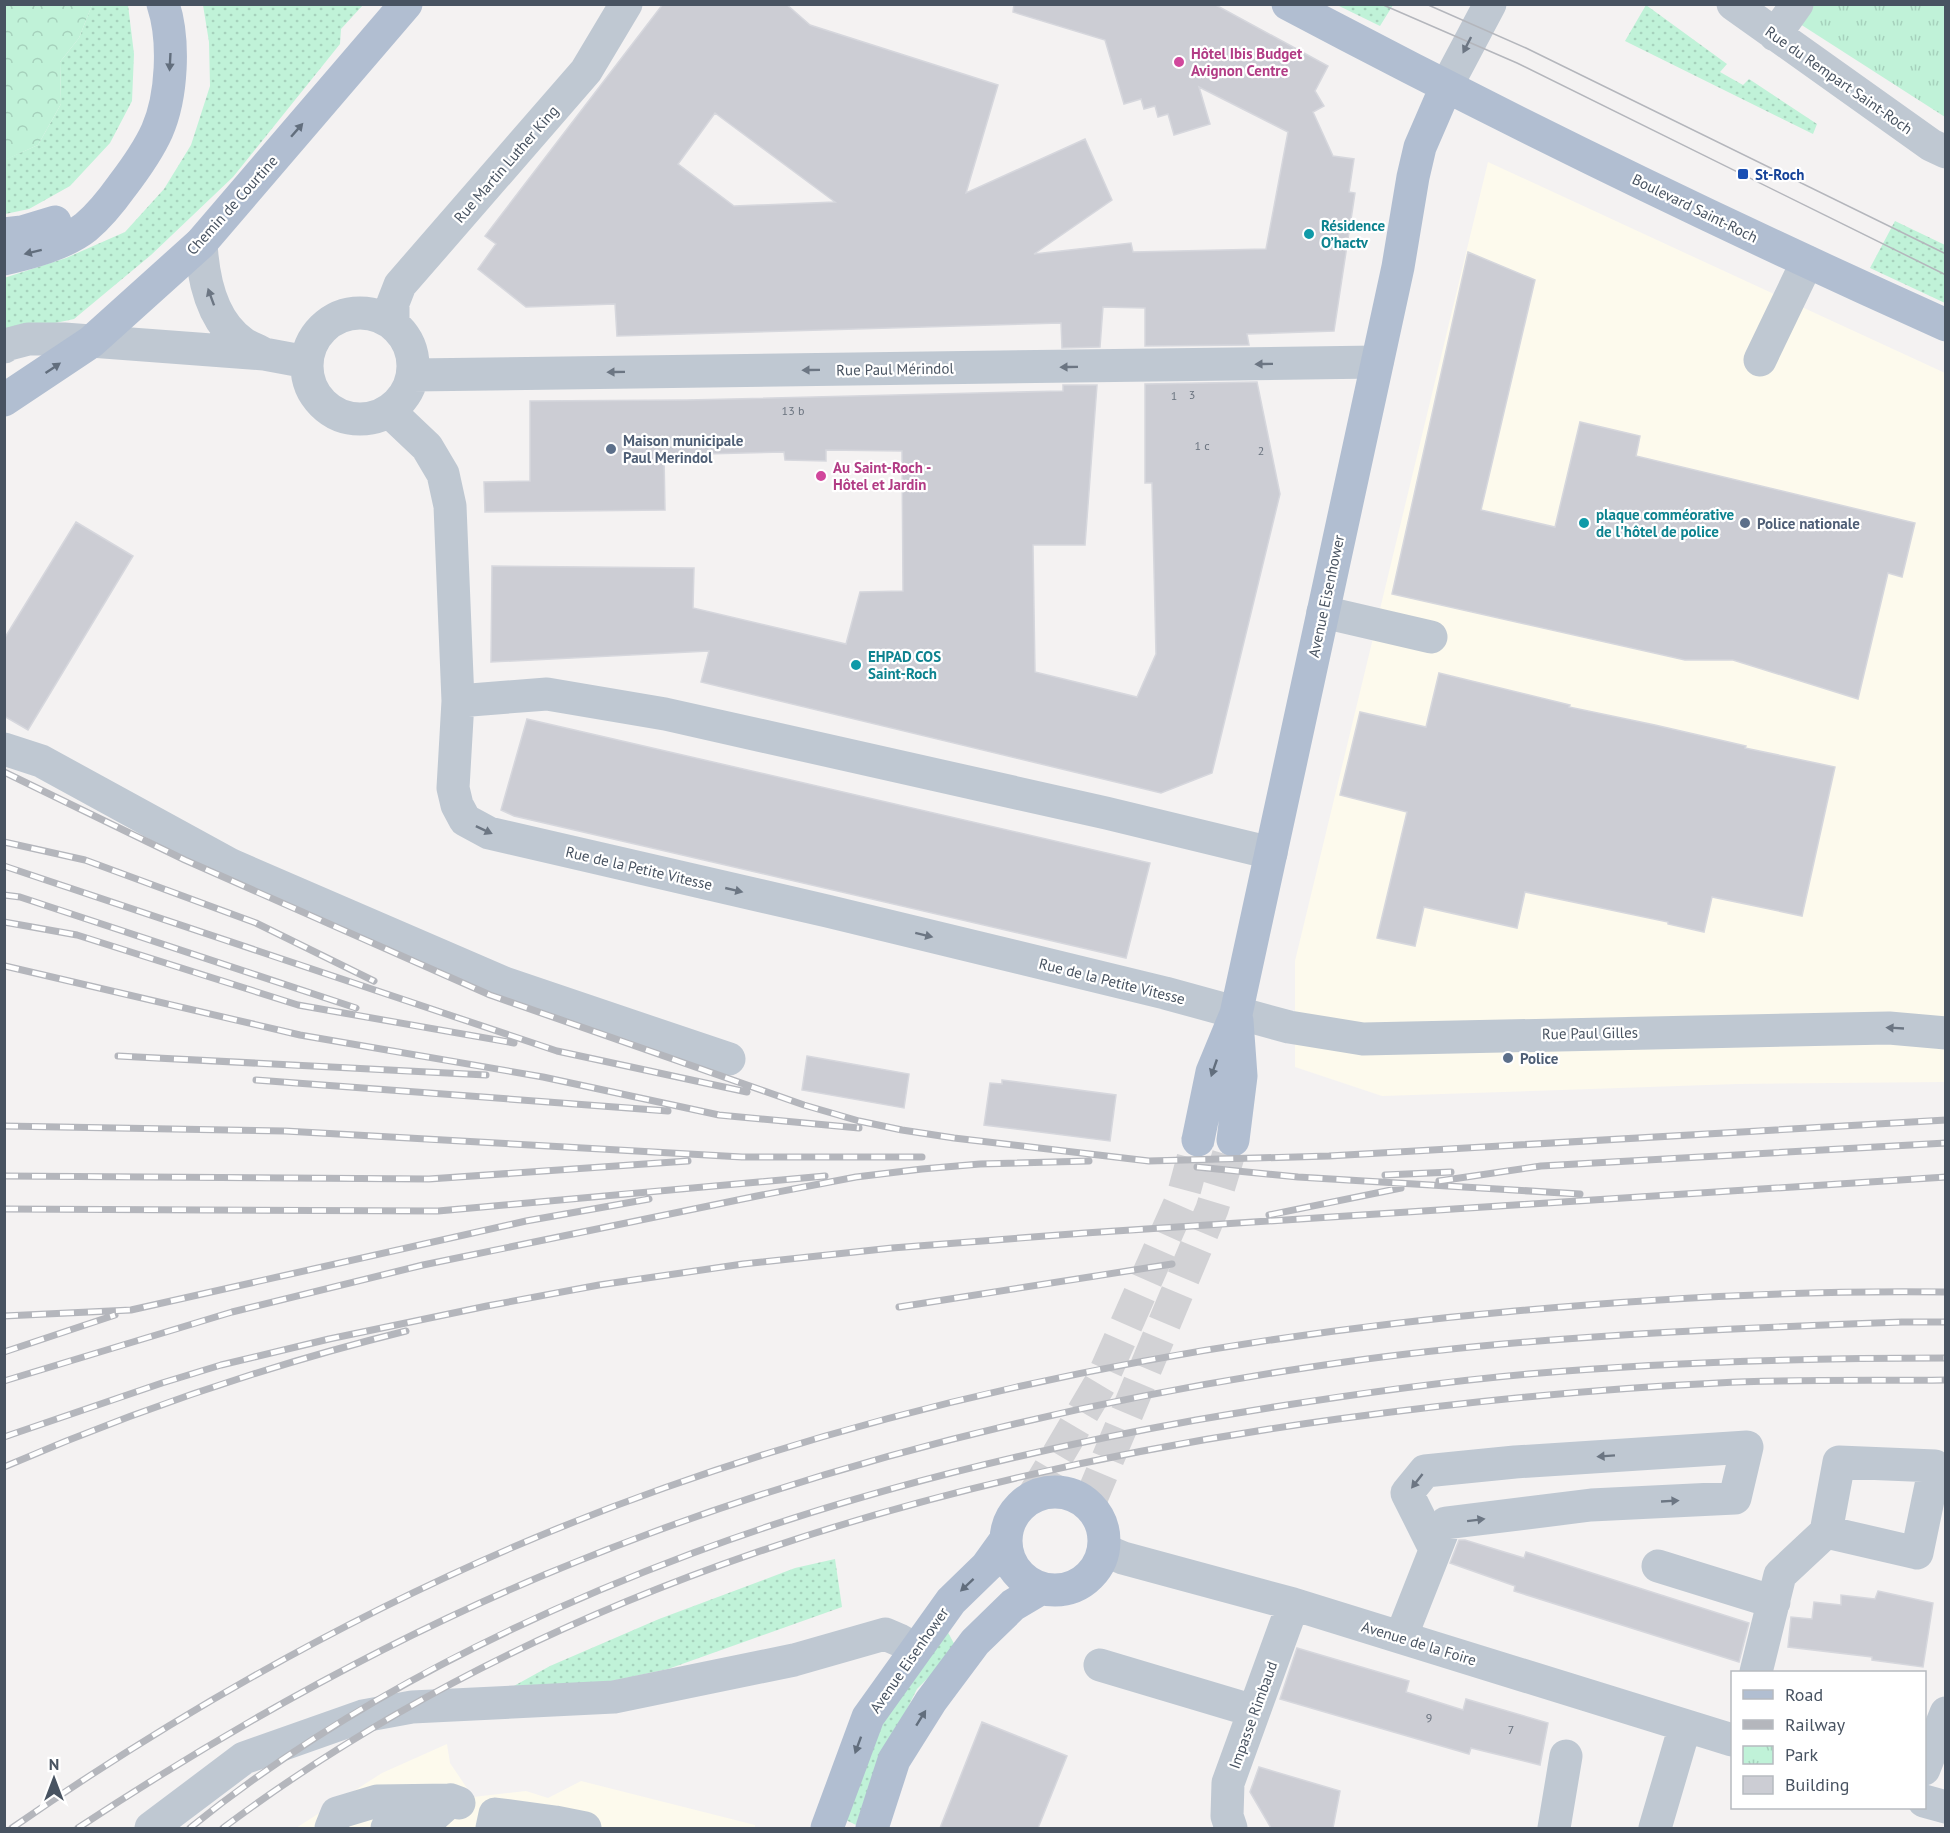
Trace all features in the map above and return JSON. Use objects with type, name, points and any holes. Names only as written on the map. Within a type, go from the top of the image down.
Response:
[{"type":"main road","points":[[4,259],[42,250],[85,228],[115,196],[141,161],[158,131],[166,102],[170,56],[169,21],[163,4]]},
{"type":"main road","name":"Chemin de Courtine","points":[[4,400],[92,342],[201,243],[406,4]]},
{"type":"main road","name":"Boulevard Saint-Roch","points":[[1288,4],[1446,87],[1807,262],[1946,325]]},
{"type":"main road","name":"Avenue Eisenhower","points":[[1198,1140],[1212,1072],[1236,1014],[1398,267],[1420,147],[1446,87]]},
{"type":"main road","points":[[4,234],[22,232],[61,220],[115,196]]},
{"type":"main road","name":"Avenue Eisenhower","points":[[1233,1140],[1241,1076],[1236,1014]]},
{"type":"main road","points":[[1052,1491],[1071,1495],[1089,1504],[1099,1518],[1105,1534],[1104,1550],[1096,1570],[1081,1584],[1061,1591],[1040,1589],[1022,1579],[1009,1562],[1005,1541],[1008,1523],[1018,1507],[1033,1497],[1052,1491]]},
{"type":"main road","name":"Avenue Eisenhower","points":[[827,1828],[868,1717],[951,1601],[987,1566],[1005,1541]]},
{"type":"main road","points":[[872,1828],[894,1760],[931,1701],[975,1642],[1013,1605],[1040,1589]]},
{"type":"street","name":"Rue Martin Luther King","points":[[393,323],[393,303],[400,285],[586,71],[626,4]]},
{"type":"street","points":[[1446,87],[1490,4]]},
{"type":"street","name":"Rue du Rempart Saint-Roch","points":[[1733,4],[1931,145],[1946,152]]},
{"type":"street","points":[[1775,35],[1797,4]]},
{"type":"street","points":[[201,243],[202,263],[208,292],[216,310],[228,328],[242,342],[264,354]]},
{"type":"street","points":[[1760,360],[1807,262]]},
{"type":"street","points":[[365,313],[380,316],[393,323],[410,346],[414,360],[409,389],[400,401],[389,411],[373,418],[357,419],[340,415],[326,407],[315,394],[308,378],[307,362],[311,344],[322,329],[336,318],[350,314],[365,313]]},
{"type":"street","points":[[4,347],[28,339],[92,342],[264,354],[307,362]]},
{"type":"street","name":"Rue Paul Mérindol","points":[[413,375],[1377,362]]},
{"type":"street","name":"Rue de la Petite Vitesse","points":[[389,411],[427,447],[443,474],[450,506],[458,701],[453,788],[457,805],[465,820],[489,833],[827,911],[1165,993],[1236,1014]]},
{"type":"street","points":[[1323,612],[1431,637]]},
{"type":"street","points":[[458,701],[547,694],[665,714],[1094,810],[1271,853]]},
{"type":"street","points":[[4,749],[41,761],[231,865],[504,983],[729,1059]]},
{"type":"street","name":"Rue Paul Gilles","points":[[1236,1014],[1289,1027],[1363,1039],[1844,1028],[1889,1028],[1946,1033]]},
{"type":"street","points":[[1401,1637],[1446,1523],[1591,1505],[1735,1498],[1747,1447],[1515,1462],[1425,1471],[1407,1493],[1435,1549]]},
{"type":"street","points":[[1756,1671],[1780,1575],[1826,1532]]},
{"type":"street","name":"Avenue de la Foire","points":[[1104,1550],[1123,1558],[1293,1604],[1731,1740]]},
{"type":"street","points":[[1658,1566],[1774,1602]]},
{"type":"street","name":"Impasse Rimbaud","points":[[1231,1828],[1227,1816],[1228,1783],[1293,1604]]},
{"type":"street","points":[[150,1828],[244,1758],[363,1716],[412,1707],[463,1703],[614,1697],[794,1660],[885,1634],[915,1649]]},
{"type":"street","points":[[1100,1665],[1254,1712]]},
{"type":"street","points":[[1926,1764],[1946,1713]]},
{"type":"street","points":[[1655,1828],[1685,1726]]},
{"type":"street","points":[[1554,1828],[1566,1756]]},
{"type":"street","points":[[331,1828],[337,1813],[392,1820],[451,1800]]},
{"type":"street","points":[[344,1828],[392,1820],[451,1800],[494,1821],[555,1821],[585,1828]]},
{"type":"street","points":[[1926,1802],[1946,1807]]},
{"type":"shaded area","points":[[1488,162],[1945,373],[1945,1082],[1737,1084],[1382,1096],[1295,1067],[1295,961]]},
{"type":"shaded area","points":[[447,1744],[450,1763],[473,1797],[526,1791],[548,1798],[581,1781],[755,1825],[755,1828],[296,1828],[382,1773]]},
{"type":"green space","points":[[4,5],[92,5],[79,38],[60,62],[61,104],[38,145],[5,160]]},
{"type":"green space","points":[[92,5],[128,5],[134,54],[132,101],[110,143],[70,186],[29,209],[5,214],[4,160],[38,145],[61,104],[60,62],[79,38]]},
{"type":"green space","points":[[203,5],[363,5],[341,29],[340,44],[233,177],[151,255],[74,319],[5,334],[4,278],[66,258],[125,232],[164,189],[191,145],[210,86],[209,42]]},
{"type":"green space","points":[[1337,5],[1393,5],[1380,26]]},
{"type":"green space","points":[[1646,5],[1727,64],[1720,72],[1743,85],[1749,79],[1817,124],[1813,134],[1625,41]]},
{"type":"green space","points":[[1812,5],[1945,5],[1945,117],[1800,24]]},
{"type":"green space","points":[[1895,221],[1945,245],[1945,303],[1870,268]]},
{"type":"green space","points":[[835,1559],[842,1607],[668,1669],[598,1684],[503,1692],[550,1666],[659,1619],[795,1568]]},
{"type":"green space","points":[[945,1627],[957,1649],[917,1689],[884,1755],[856,1825],[842,1818],[866,1752],[901,1690]]},
{"type":"building","points":[[663,4],[786,4],[810,25],[998,85],[966,193],[1085,139],[1112,200],[1034,254],[1131,243],[1133,252],[1266,249],[1288,132],[1199,87],[1210,124],[1174,135],[1168,114],[1158,117],[1155,106],[1144,109],[1141,99],[1124,104],[1105,40],[1013,12],[1014,4],[1214,4],[1328,66],[1315,91],[1324,106],[1313,112],[1333,156],[1354,159],[1349,192],[1355,193],[1334,331],[1247,334],[1249,345],[1145,346],[1145,308],[1103,307],[1100,347],[1062,348],[1061,323],[617,336],[615,304],[526,307],[478,269],[496,244],[485,236]],"holes":[[[715,113],[835,202],[734,206],[678,164]]]},
{"type":"building","points":[[1468,252],[1535,280],[1481,510],[1555,527],[1580,422],[1640,436],[1636,456],[1915,523],[1902,577],[1888,573],[1858,699],[1733,660],[1685,660],[1392,594]]},
{"type":"building","points":[[1257,382],[1280,494],[1212,773],[1161,793],[701,682],[709,651],[491,662],[492,566],[694,568],[693,608],[846,644],[860,592],[903,591],[902,451],[826,450],[826,461],[785,460],[784,452],[664,455],[665,510],[485,512],[484,482],[530,481],[530,401],[687,400],[1063,391],[1063,385],[1097,385],[1085,545],[1033,545],[1035,672],[1137,697],[1156,654],[1152,483],[1145,483],[1145,384]]},
{"type":"building","points":[[76,522],[133,556],[28,730],[4,716],[4,639]]},
{"type":"building","points":[[1439,673],[1570,705],[1569,707],[1835,767],[1802,916],[1712,897],[1704,932],[1668,924],[1668,922],[1525,892],[1517,928],[1424,907],[1415,946],[1377,938],[1407,812],[1340,795],[1360,712],[1426,727]]},
{"type":"building","points":[[527,719],[1150,863],[1126,958],[514,816],[501,810]]},
{"type":"building","points":[[807,1056],[909,1074],[904,1108],[802,1090]]},
{"type":"building","points":[[1002,1080],[1116,1095],[1110,1141],[984,1125],[990,1083],[1002,1084]]},
{"type":"building","points":[[1459,1540],[1524,1558],[1526,1552],[1749,1623],[1739,1662],[1514,1591],[1515,1586],[1450,1563]]},
{"type":"building","points":[[1878,1591],[1933,1603],[1923,1667],[1872,1660],[1872,1657],[1788,1647],[1791,1617],[1812,1619],[1814,1602],[1841,1605],[1841,1595],[1875,1599]]},
{"type":"building","points":[[1297,1648],[1409,1681],[1406,1692],[1463,1710],[1466,1699],[1548,1723],[1540,1765],[1471,1748],[1469,1754],[1280,1699]]},
{"type":"building","points":[[982,1722],[1067,1756],[1038,1828],[940,1828]]},
{"type":"building","points":[[1259,1767],[1340,1791],[1333,1828],[1271,1828],[1250,1792]]},
{"type":"tunnel","points":[[1033,1497],[1101,1382],[1183,1196],[1198,1140]]},
{"type":"tunnel","points":[[1089,1504],[1212,1209],[1233,1140]]},
{"type":"tram line","points":[[1381,4],[1517,63],[1946,275]]},
{"type":"tram line","points":[[1426,4],[1526,48],[1946,254]]},
{"type":"railway","points":[[4,772],[185,860],[490,995],[804,1105],[859,1121],[902,1130],[1149,1161],[1329,1156],[1946,1120]]},
{"type":"railway","points":[[4,842],[85,860],[256,923],[374,981]]},
{"type":"railway","points":[[4,866],[557,1051],[747,1092]]},
{"type":"railway","points":[[4,895],[20,897],[356,1008]]},
{"type":"railway","points":[[4,922],[77,935],[298,1005],[514,1043]]},
{"type":"railway","points":[[5,966],[300,1035],[543,1077],[719,1115],[859,1128]]},
{"type":"railway","points":[[118,1056],[486,1075]]},
{"type":"railway","points":[[256,1080],[668,1111]]},
{"type":"railway","points":[[4,1126],[285,1131],[742,1157],[922,1157]]},
{"type":"railway","points":[[1439,1181],[1541,1166],[1946,1143]]},
{"type":"railway","points":[[4,1176],[429,1179],[688,1161]]},
{"type":"railway","points":[[4,1381],[232,1312],[423,1265],[757,1196],[856,1177],[922,1169],[980,1164],[1089,1161]]},
{"type":"railway","points":[[1197,1167],[1298,1177],[1580,1194]]},
{"type":"railway","points":[[1385,1175],[1451,1172]]},
{"type":"railway","points":[[4,1209],[438,1211],[825,1176]]},
{"type":"railway","points":[[4,1437],[221,1365],[329,1339],[599,1285],[743,1264],[892,1248],[1085,1233],[1946,1177]]},
{"type":"railway","points":[[1269,1215],[1401,1188]]},
{"type":"railway","points":[[4,1316],[131,1310],[526,1221],[649,1199]]},
{"type":"railway","points":[[899,1307],[1172,1264]]},
{"type":"railway","points":[[12,1828],[166,1727],[327,1636],[409,1595],[578,1520],[664,1488],[768,1453],[872,1423],[1084,1372],[1299,1336],[1407,1322],[1622,1302],[1838,1292],[1946,1292]]},
{"type":"railway","points":[[4,1352],[115,1315]]},
{"type":"railway","points":[[78,1828],[247,1723],[364,1659],[483,1601],[641,1537],[739,1502],[938,1443],[1039,1418],[1140,1397],[1242,1378],[1414,1353],[1624,1335],[1946,1322]]},
{"type":"railway","points":[[4,1467],[102,1427],[202,1391],[253,1374],[406,1331]]},
{"type":"railway","points":[[190,1828],[247,1784],[306,1743],[367,1705],[430,1670],[560,1607],[626,1579],[754,1531],[942,1475],[1068,1445],[1196,1420],[1445,1383],[1528,1374],[1684,1364],[1946,1358]]},
{"type":"railway","points":[[223,1828],[347,1743],[478,1670],[613,1607],[754,1553],[897,1509],[1043,1472],[1190,1442],[1385,1413],[1528,1397],[1718,1383],[1946,1380]]},
{"type":"place","name":"Hôtel Ibis Budget Avignon Centre","points":[[1179,62]]},
{"type":"place","name":"St-Roch","points":[[1743,174]]},
{"type":"place","name":"Résidence O’hactv","points":[[1309,234]]},
{"type":"place","name":"Maison municipale Paul Merindol","points":[[611,449]]},
{"type":"place","name":"Au Saint-Roch - Hôtel et Jardin","points":[[821,476]]},
{"type":"place","name":"plaque comméorative de l'hôtel de police","points":[[1584,523]]},
{"type":"place","name":"Police nationale","points":[[1745,523]]},
{"type":"place","name":"EHPAD COS Saint-Roch","points":[[856,665]]},
{"type":"place","name":"Police","points":[[1508,1058]]}]
